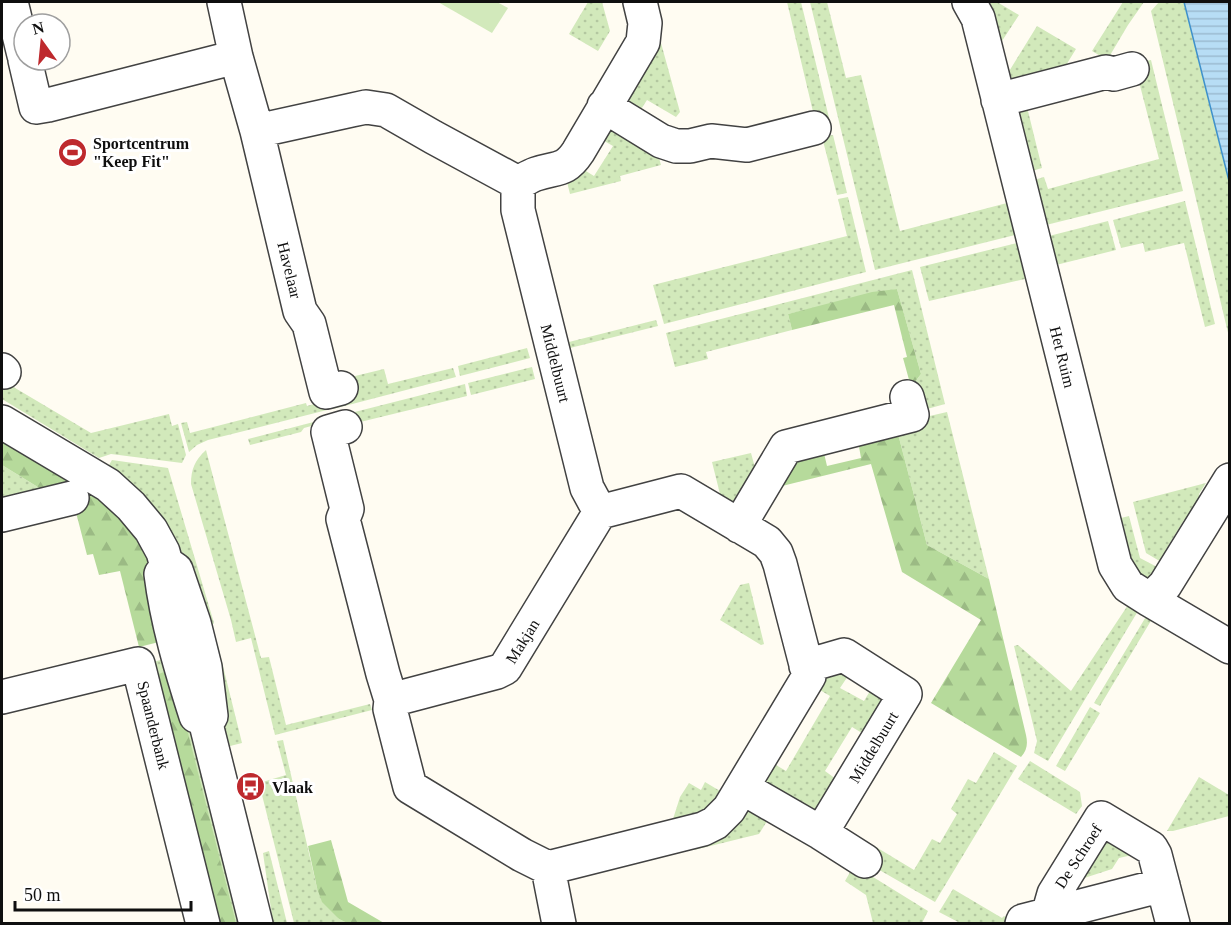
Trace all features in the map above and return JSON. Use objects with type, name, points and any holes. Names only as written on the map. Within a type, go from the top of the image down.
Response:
[{"type":"street","name":"Havelaar","points":[[224,2],[300,310],[309,324],[326,392],[341,388]]},
{"type":"street","name":"Het Ruim","points":[[969,2],[978,18],[1115,565],[1128,586],[1230,647]]},
{"type":"street","points":[[257,131],[359,108],[386,110],[518,183],[568,165],[578,152],[643,42],[647,4]]},
{"type":"street","points":[[28,72],[36,106],[48,105],[236,57]]},
{"type":"street","points":[[998,100],[1106,72],[1114,74],[1132,69]]},
{"type":"street","points":[[604,106],[661,141],[676,146],[690,146],[711,141],[747,145],[814,128]]},
{"type":"street","name":"Middelbuurt","points":[[518,183],[518,210],[584,477],[587,488],[600,512]]},
{"type":"street","points":[[740,526],[786,447],[912,415],[907,397]]},
{"type":"street","points":[[2,422],[95,477],[118,494],[151,530],[163,552],[166,563],[161,574],[169,622],[197,719],[206,724],[256,924]]},
{"type":"street","points":[[345,427],[328,432],[347,509],[343,519],[391,700],[390,709],[410,787],[522,855],[548,868],[709,826],[725,815],[809,676],[778,558],[767,542],[681,491],[600,512]]},
{"type":"street","points":[[1150,600],[1166,585],[1230,480]]},
{"type":"street","points":[[2,515],[72,498]]},
{"type":"street","name":"Makjan","points":[[391,700],[506,668],[600,512]]},
{"type":"street","name":"Middelbuurt","points":[[806,666],[844,655],[905,694],[821,833]]},
{"type":"street","name":"Spaanderbank","points":[[2,698],[138,664],[203,924]]},
{"type":"street","points":[[743,788],[865,861]]},
{"type":"street","name":"De Schroef","points":[[1035,919],[1054,894],[1101,818],[1151,849],[1155,855],[1173,924]]},
{"type":"street","points":[[548,868],[559,924]]},
{"type":"street","name":"De Schroef","points":[[1035,919],[1163,885]]},
{"type":"green space","points":[[438,2],[497,2],[508,8],[492,33]]},
{"type":"green space","points":[[588,2],[602,2],[610,31],[598,51],[569,34]]},
{"type":"green space","points":[[787,2],[801,2],[831,126],[820,129],[814,116]]},
{"type":"green space","points":[[810,2],[827,2],[846,78],[861,75],[900,231],[1007,203],[1015,235],[875,270]]},
{"type":"green space","points":[[990,2],[997,2],[1019,15],[1000,44]]},
{"type":"green space","points":[[1123,2],[1144,2],[1109,57],[1104,58],[1092,51]]},
{"type":"green space","points":[[1159,2],[1184,2],[1229,181],[1229,337],[1151,11]]},
{"type":"green space","points":[[1037,26],[1076,49],[1060,75],[1011,87],[1008,73]]},
{"type":"green space","points":[[656,42],[661,43],[680,112],[676,117],[647,100],[638,114],[628,106],[626,90]]},
{"type":"green space","points":[[1151,60],[1183,191],[1046,225],[1034,180],[1044,177],[1048,189],[1159,159],[1136,63]]},
{"type":"green space","points":[[1017,107],[1027,107],[1042,168],[1032,171]]},
{"type":"green space","points":[[611,128],[657,151],[661,165],[620,176],[621,181],[570,194],[566,178],[581,168],[594,176],[613,146],[599,138]]},
{"type":"green space","points":[[833,135],[847,193],[837,195],[822,137]]},
{"type":"green space","points":[[848,197],[866,272],[664,324],[653,285],[847,236],[838,199]]},
{"type":"green space","points":[[1185,201],[1215,324],[1205,327],[1184,243],[1145,252],[1143,243],[1121,248],[1113,220]]},
{"type":"green space","points":[[1108,221],[1116,250],[1056,265],[1049,236]]},
{"type":"green space","points":[[1017,243],[1025,279],[929,301],[920,267]]},
{"type":"green space","points":[[912,270],[945,404],[920,411],[911,387],[921,374],[897,289],[788,314],[792,330],[706,352],[708,359],[675,367],[666,333]]},
{"type":"green space","points":[[897,289],[921,374],[911,387],[903,358],[907,357],[894,305],[792,330],[788,314],[872,292]]},
{"type":"green space","points":[[656,320],[658,326],[570,348],[569,342]]},
{"type":"green space","points":[[527,348],[530,358],[460,376],[458,366]]},
{"type":"green space","points":[[532,367],[535,379],[471,395],[468,383]]},
{"type":"green space","points":[[453,368],[456,377],[333,409],[331,400],[351,377],[384,369],[388,384]]},
{"type":"green space","points":[[5,382],[91,433],[169,414],[172,426],[178,424],[186,455],[182,463],[111,454],[99,458],[2,399],[2,388]]},
{"type":"green space","points":[[465,384],[467,396],[352,424],[335,417]]},
{"type":"green space","points":[[325,401],[327,410],[208,440],[189,452],[181,423],[187,422],[190,433],[306,403],[307,406]]},
{"type":"green space","points":[[947,412],[989,579],[927,545],[897,430],[921,418]]},
{"type":"green space","points":[[329,418],[330,421],[304,428],[301,432],[250,445],[248,439]]},
{"type":"green space","points":[[897,430],[927,545],[989,579],[1027,738],[1026,749],[1021,757],[931,703],[981,620],[902,572],[871,464],[778,487],[789,462],[823,449],[827,466],[861,458],[858,441]]},
{"type":"green space","points":[[2,437],[98,496],[125,522],[142,545],[150,564],[167,640],[139,647],[120,571],[99,575],[93,554],[87,555],[71,493],[54,497],[2,465]]},
{"type":"green space","points":[[206,450],[261,658],[269,657],[286,725],[370,704],[372,710],[275,735],[251,638],[236,642],[191,484],[194,465]]},
{"type":"green space","points":[[751,453],[757,475],[736,511],[722,502],[712,462]]},
{"type":"green space","points":[[112,460],[168,468],[214,623],[208,630],[106,470]]},
{"type":"green space","points":[[2,465],[54,497],[2,510]]},
{"type":"green space","points":[[1206,483],[1199,494],[1202,505],[1195,518],[1184,520],[1165,551],[1168,566],[1146,553],[1133,502]]},
{"type":"green space","points":[[1129,516],[1140,558],[1159,568],[1147,587],[1135,581],[1113,520]]},
{"type":"green space","points":[[749,583],[764,644],[761,645],[720,620],[740,585]]},
{"type":"green space","points":[[1128,605],[1138,611],[1048,761],[1034,753],[1037,741],[1014,646],[1018,645],[1071,691]]},
{"type":"green space","points":[[1147,615],[1152,619],[1100,706],[1094,703]]},
{"type":"green space","points":[[218,646],[242,743],[230,746],[222,727],[206,649]]},
{"type":"green space","points":[[171,657],[242,923],[236,923],[156,675],[153,662]]},
{"type":"green space","points":[[830,670],[850,673],[840,688],[864,701],[873,686],[883,702],[867,736],[852,727],[825,771],[840,782],[816,812],[764,782],[771,762],[786,771],[830,696],[815,687]]},
{"type":"green space","points":[[164,672],[169,674],[188,733],[236,923],[212,923],[156,675]]},
{"type":"green space","points":[[1090,707],[1100,713],[1065,771],[1056,766]]},
{"type":"green space","points":[[283,740],[317,888],[339,919],[347,923],[294,923],[259,783],[286,775],[277,741]]},
{"type":"green space","points":[[994,752],[1017,766],[935,902],[869,864],[838,824],[914,870],[932,839],[940,843],[957,814],[951,809],[968,779],[976,783]]},
{"type":"green space","points":[[1030,761],[1080,792],[1082,806],[1076,814],[1018,779]]},
{"type":"green space","points":[[1199,777],[1229,795],[1229,816],[1167,831]]},
{"type":"green space","points":[[705,782],[720,791],[710,805],[695,813],[673,819],[680,797],[689,783],[701,790]]},
{"type":"green space","points":[[751,809],[767,817],[759,834],[694,850],[701,841],[744,811]]},
{"type":"green space","points":[[1111,837],[1141,853],[1119,858],[1112,869],[1072,882],[1093,846]]},
{"type":"green space","points":[[331,840],[348,902],[384,923],[347,923],[339,919],[322,902],[308,846]]},
{"type":"green space","points":[[269,851],[287,923],[273,923],[263,853]]},
{"type":"green space","points":[[853,867],[928,911],[922,923],[873,923],[866,895],[845,881]]},
{"type":"green space","points":[[953,889],[1002,918],[1004,916],[1012,921],[1011,923],[960,923],[939,912]]},
{"type":"water","points":[[1184,2],[1229,2],[1229,181]]},
{"type":"place","name":"Sportcentrum \"Keep Fit\"","points":[[72,152]]},
{"type":"place","name":"Vlaak","points":[[251,787]]}]
